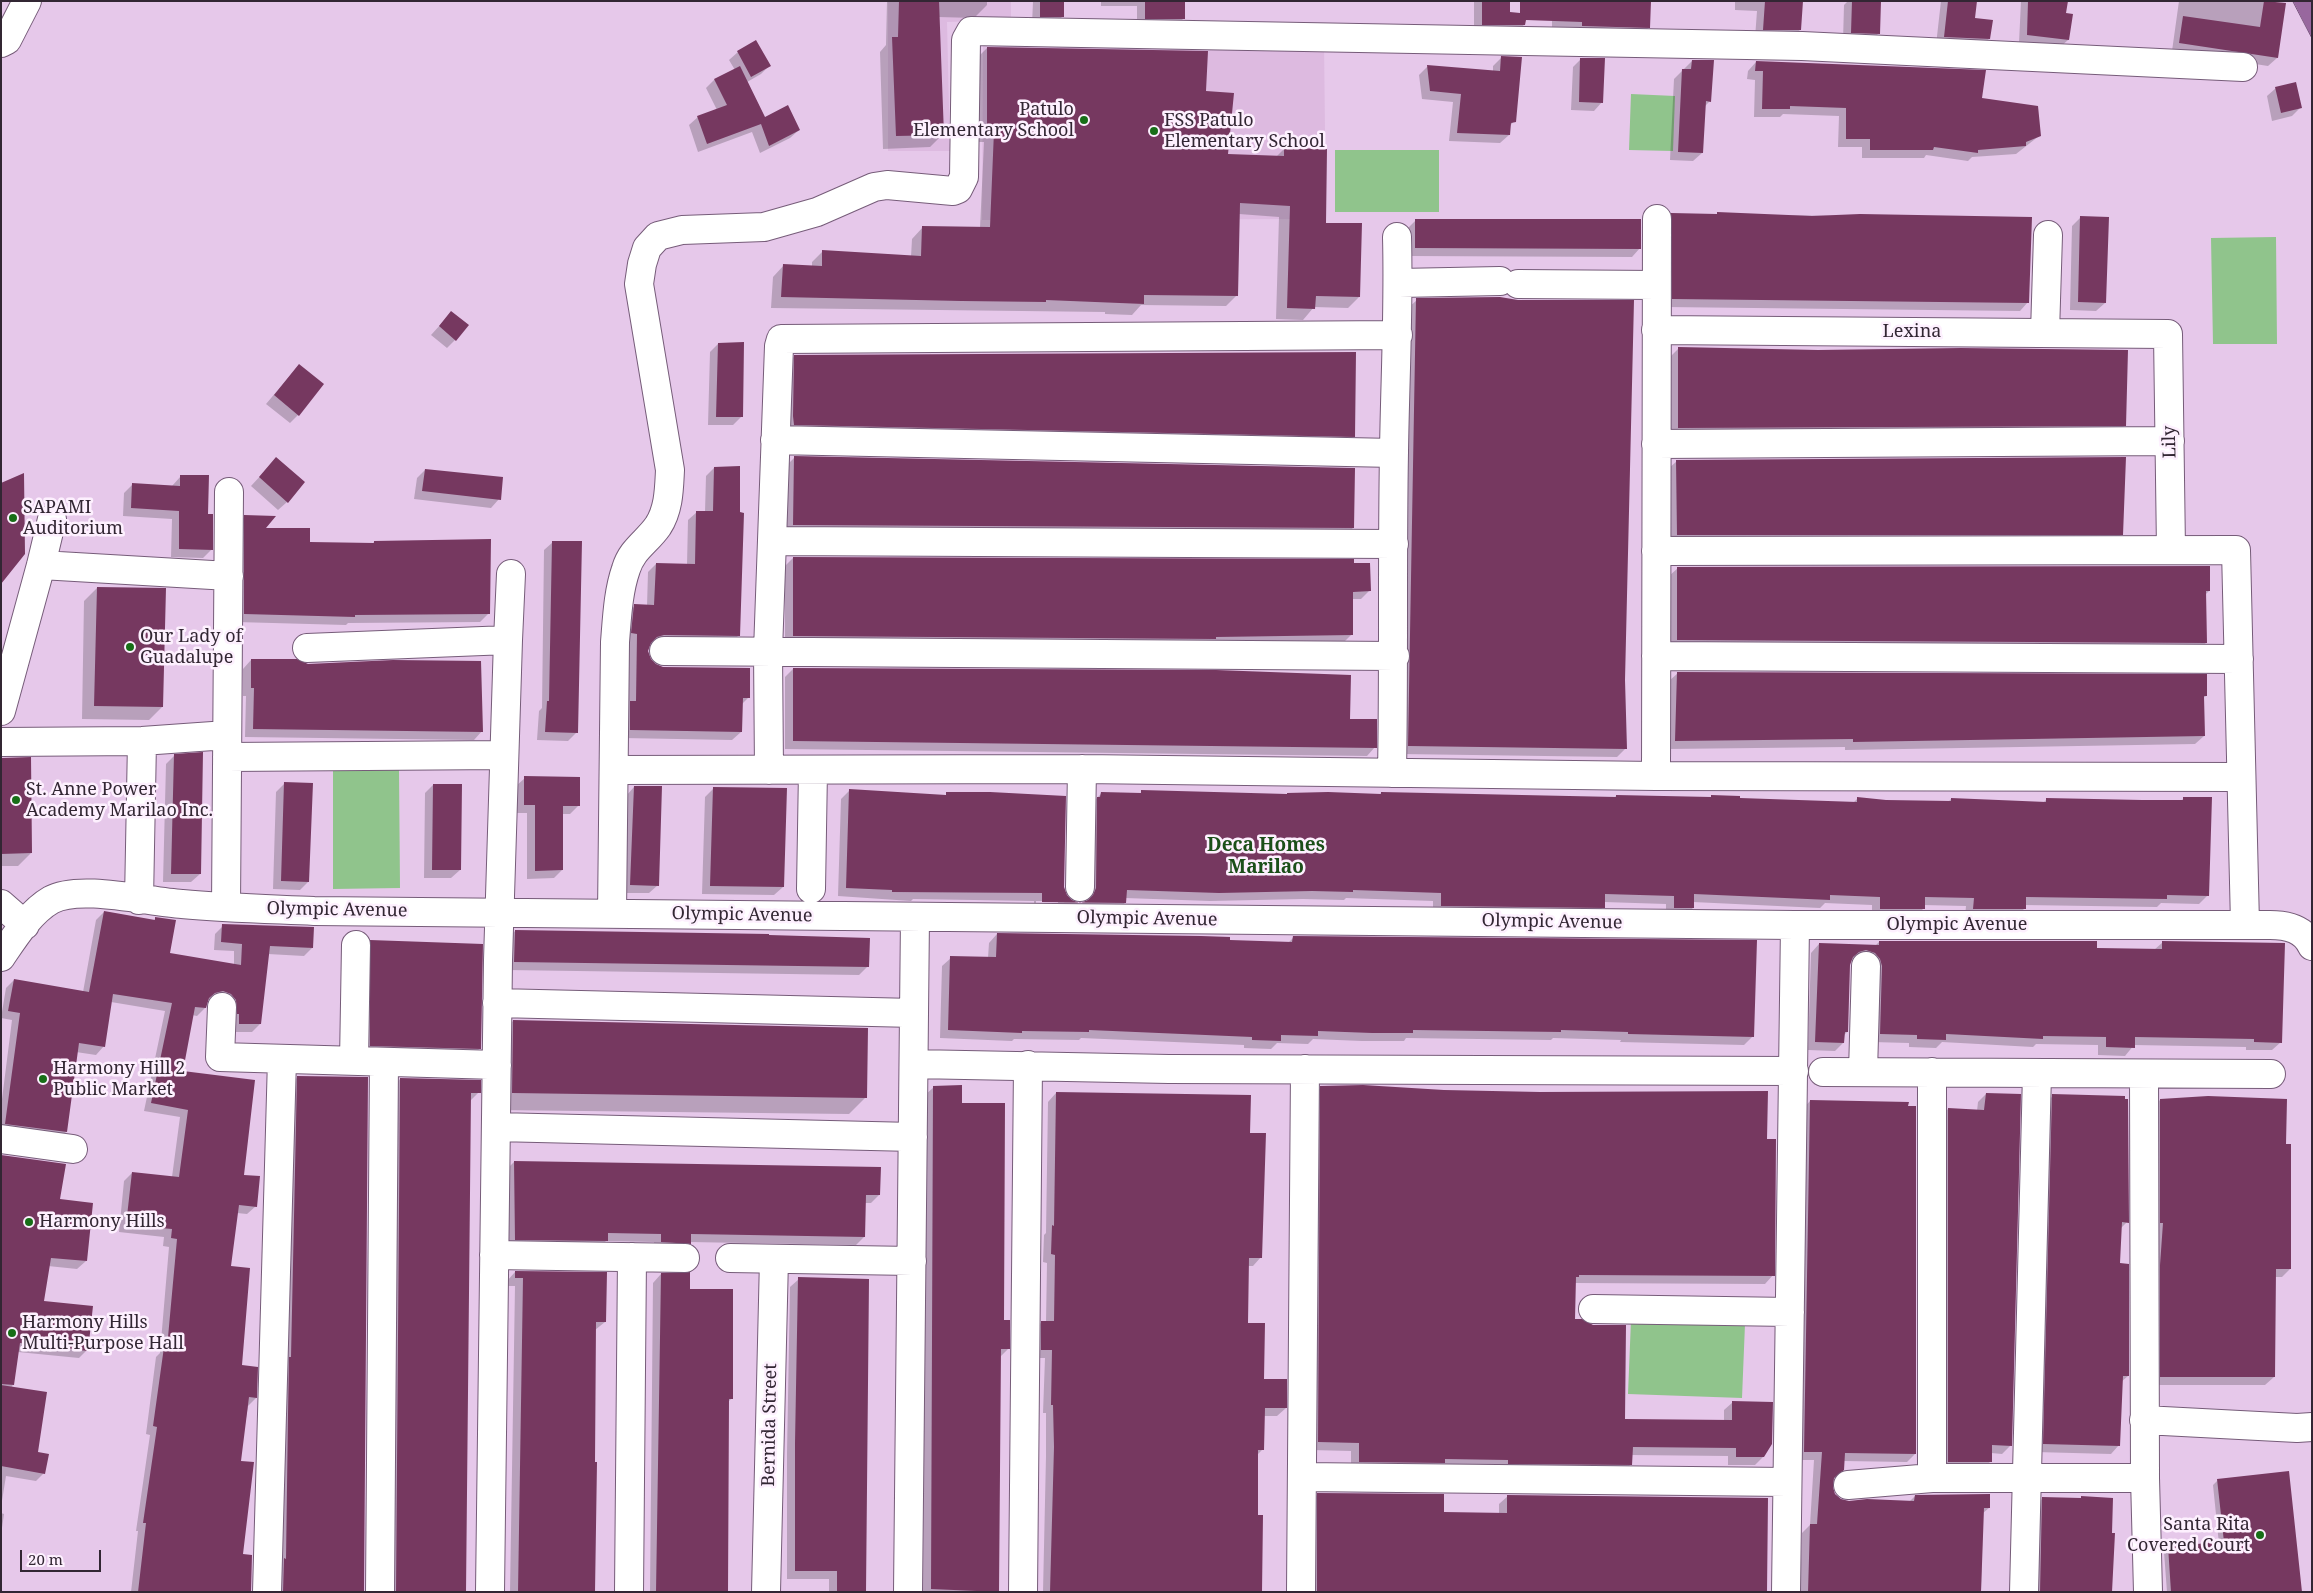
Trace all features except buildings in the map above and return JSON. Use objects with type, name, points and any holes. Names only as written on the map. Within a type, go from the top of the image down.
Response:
[{"type":"street","points":[[1,43],[7,40],[27,1]]},
{"type":"street","points":[[612,914],[615,642],[619,601],[626,568],[637,547],[658,527],[669,499],[670,470],[639,284],[647,248],[658,236],[682,230],[728,230],[773,225],[817,212],[874,187],[887,185],[953,192],[958,189],[964,177],[966,40],[968,33],[974,29],[1802,46],[2244,67]]},
{"type":"street","points":[[1656,219],[1656,776]]},
{"type":"street","points":[[2045,333],[2048,235]]},
{"type":"street","points":[[1392,773],[1395,656],[1394,452],[1399,283],[1398,237]]},
{"type":"street","points":[[1399,283],[1656,285]]},
{"type":"street","name":"Lexina","points":[[1656,330],[2168,334]]},
{"type":"street","name":"Lily","points":[[2168,334],[2171,550]]},
{"type":"street","points":[[769,770],[768,651],[775,440],[779,346],[781,339],[1398,335]]},
{"type":"street","points":[[775,440],[1394,452]]},
{"type":"street","points":[[1656,444],[2170,441]]},
{"type":"street","points":[[226,907],[229,492]]},
{"type":"street","points":[[1,711],[52,519]]},
{"type":"street","points":[[772,541],[1394,544]]},
{"type":"street","points":[[1656,551],[2236,550],[2245,924]]},
{"type":"street","points":[[41,565],[228,576]]},
{"type":"street","points":[[490,1592],[497,1003],[511,574]]},
{"type":"street","points":[[307,648],[508,640]]},
{"type":"street","points":[[664,651],[1395,656]]},
{"type":"street","points":[[1656,656],[2239,659]]},
{"type":"street","points":[[1,742],[142,741],[227,746],[504,755]]},
{"type":"street","points":[[139,900],[142,741]]},
{"type":"street","points":[[614,770],[1082,769],[1656,776],[2242,777]]},
{"type":"street","points":[[1080,887],[1082,769]]},
{"type":"street","points":[[811,889],[813,770]]},
{"type":"street","name":"Olympic Avenue","points":[[1,957],[24,925],[51,900],[68,895],[87,893],[139,900],[226,907],[314,911],[1795,924],[2245,924],[2284,925],[2295,928],[2304,934],[2312,946]]},
{"type":"street","points":[[1,904],[24,925]]},
{"type":"street","points":[[908,1592],[915,917]]},
{"type":"street","points":[[1786,1592],[1795,924]]},
{"type":"street","points":[[354,1061],[356,945]]},
{"type":"street","points":[[1863,1072],[1866,966]]},
{"type":"street","points":[[497,1003],[914,1013]]},
{"type":"street","points":[[222,1007],[220,1057],[496,1065]]},
{"type":"street","points":[[267,1592],[282,1059]]},
{"type":"street","points":[[380,1592],[384,1062]]},
{"type":"street","points":[[914,1064],[1794,1072]]},
{"type":"street","points":[[1023,1592],[1028,1065]]},
{"type":"street","points":[[1300,1592],[1305,1069]]},
{"type":"street","points":[[1823,1072],[2271,1074]]},
{"type":"street","points":[[1932,1072],[1932,1478]]},
{"type":"street","points":[[2024,1592],[2038,1073]]},
{"type":"street","points":[[2144,1074],[2144,1420],[2148,1592]]},
{"type":"street","points":[[496,1127],[912,1137]]},
{"type":"street","points":[[1,1139],[72,1149]]},
{"type":"street","points":[[494,1255],[685,1258]]},
{"type":"street","points":[[629,1592],[632,1257]]},
{"type":"street","points":[[730,1258],[912,1261]]},
{"type":"street","name":"Bernida Street","points":[[766,1592],[774,1259]]},
{"type":"street","points":[[1593,1308],[1790,1312]]},
{"type":"street","points":[[2144,1420],[2296,1428],[2312,1427]]},
{"type":"street","points":[[1302,1477],[1787,1482]]},
{"type":"street","points":[[1848,1485],[1932,1478],[2145,1478]]},
{"type":"shaded area","points":[[888,1],[1011,1],[1011,20],[947,22],[950,151],[888,151]]},
{"type":"shaded area","points":[[2293,1],[2312,1],[2312,38]]},
{"type":"shaded area","name":"FSS Patulo Elementary School","points":[[983,38],[1324,42],[1326,219],[982,220]]},
{"type":"green space","points":[[1631,94],[1675,96],[1673,151],[1629,150]]},
{"type":"green space","points":[[1335,150],[1439,150],[1439,212],[1335,212]]},
{"type":"green space","points":[[2276,237],[2277,344],[2213,344],[2211,238]]},
{"type":"green space","points":[[333,770],[399,770],[400,888],[333,889]]},
{"type":"green space","points":[[1631,1320],[1745,1324],[1742,1398],[1628,1394]]},
{"type":"place","name":"Patulo Elementary School","points":[[1084,120]]},
{"type":"place","name":"FSS Patulo Elementary School","points":[[1154,131]]},
{"type":"place","name":"SAPAMI Auditorium","points":[[13,518]]},
{"type":"place","name":"Our Lady of Guadalupe","points":[[130,647]]},
{"type":"place","name":"St. Anne Power Academy Marilao Inc.","points":[[16,800]]},
{"type":"place","name":"Harmony Hill 2 Public Market","points":[[43,1079]]},
{"type":"place","name":"Harmony Hills","points":[[29,1222]]},
{"type":"place","name":"Harmony Hills Multi-Purpose Hall","points":[[12,1333]]},
{"type":"place","name":"Santa Rita Covered Court","points":[[2260,1535]]},
{"type":"district","name":"Deca Homes Marilao","points":[[1266,857]]}]
